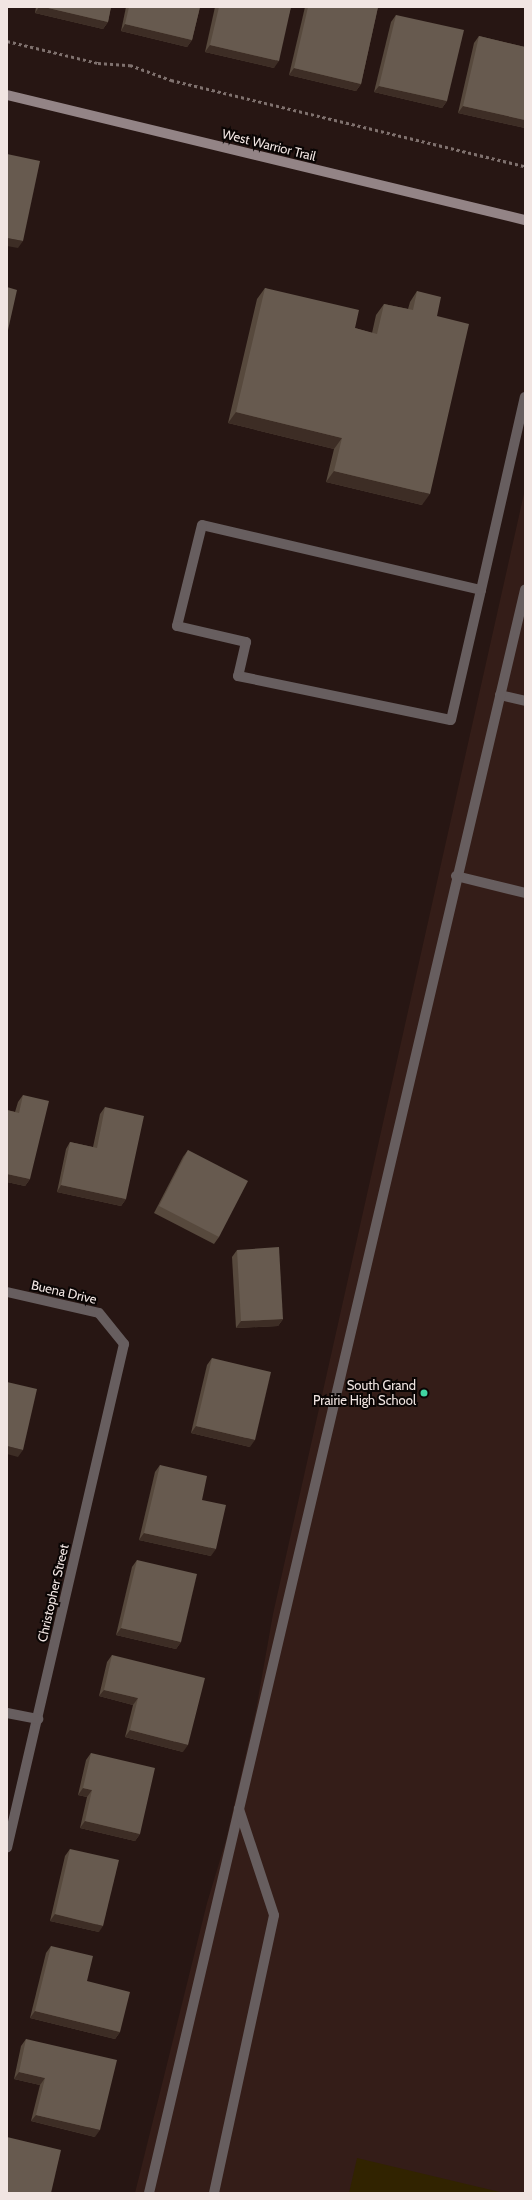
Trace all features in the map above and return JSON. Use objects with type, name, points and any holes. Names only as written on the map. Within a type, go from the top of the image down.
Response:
[{"type":"main road","name":"West Warrior Trail","points":[[7,95],[525,220]]},
{"type":"street","points":[[481,590],[202,525],[177,626],[246,642],[238,676],[451,720],[481,590],[525,397]]},
{"type":"street","points":[[148,2193],[456,876],[525,590]]},
{"type":"street","points":[[500,695],[525,701]]},
{"type":"street","points":[[456,876],[525,893]]},
{"type":"street","name":"Buena Drive","points":[[7,1292],[99,1313],[124,1344]]},
{"type":"street","name":"Christopher Street","points":[[7,1848],[124,1344]]},
{"type":"street","points":[[7,1713],[38,1719]]},
{"type":"street","points":[[214,2193],[274,1915],[239,1809]]},
{"type":"path","points":[[7,41],[98,63],[130,66],[171,80],[525,166]]},
{"type":"shaded area","name":"South Grand Prairie High School","points":[[525,489],[525,2193],[135,2193],[207,1903],[226,1840],[256,1710],[273,1614]]},
{"type":"shaded area","points":[[357,2158],[504,2193],[349,2193]]},
{"type":"building","points":[[44,7],[111,7],[108,22]]},
{"type":"building","points":[[129,7],[200,7],[192,40],[125,24]]},
{"type":"building","points":[[219,7],[291,7],[279,61],[210,45]]},
{"type":"building","points":[[308,7],[378,7],[361,84],[294,68]]},
{"type":"building","points":[[396,15],[464,30],[447,101],[379,86]]},
{"type":"building","points":[[479,36],[525,47],[525,120],[463,106]]},
{"type":"building","points":[[7,154],[40,161],[23,241],[7,238]]},
{"type":"building","points":[[7,287],[17,290],[8,330],[7,330]]},
{"type":"building","points":[[265,288],[359,310],[355,328],[377,334],[384,304],[413,310],[417,291],[441,297],[437,316],[469,324],[430,494],[334,471],[342,438],[236,412]]},
{"type":"building","points":[[23,1095],[49,1101],[30,1179],[7,1174],[7,1110],[19,1113]]},
{"type":"building","points":[[105,1107],[144,1116],[126,1199],[61,1185],[70,1142],[97,1148]]},
{"type":"building","points":[[188,1150],[248,1181],[219,1237],[159,1206]]},
{"type":"building","points":[[279,1247],[283,1319],[241,1321],[237,1250]]},
{"type":"building","points":[[212,1358],[271,1372],[255,1440],[196,1426]]},
{"type":"building","points":[[7,1382],[37,1389],[23,1450],[7,1446]]},
{"type":"building","points":[[160,1465],[207,1476],[202,1500],[226,1505],[216,1549],[144,1533]]},
{"type":"building","points":[[137,1560],[197,1574],[181,1642],[121,1628]]},
{"type":"building","points":[[112,1655],[205,1678],[188,1745],[130,1730],[138,1698],[104,1690]]},
{"type":"building","points":[[91,1753],[155,1768],[140,1834],[85,1821],[92,1790],[83,1788]]},
{"type":"building","points":[[70,1849],[119,1860],[103,1926],[55,1914]]},
{"type":"building","points":[[51,1946],[93,1956],[87,1981],[130,1992],[120,2032],[35,2011]]},
{"type":"building","points":[[26,2039],[117,2060],[100,2130],[36,2115],[45,2078],[19,2072]]},
{"type":"building","points":[[7,2137],[61,2150],[51,2193],[7,2193]]},
{"type":"place","name":"South Grand Prairie High School","points":[[424,1393]]}]
